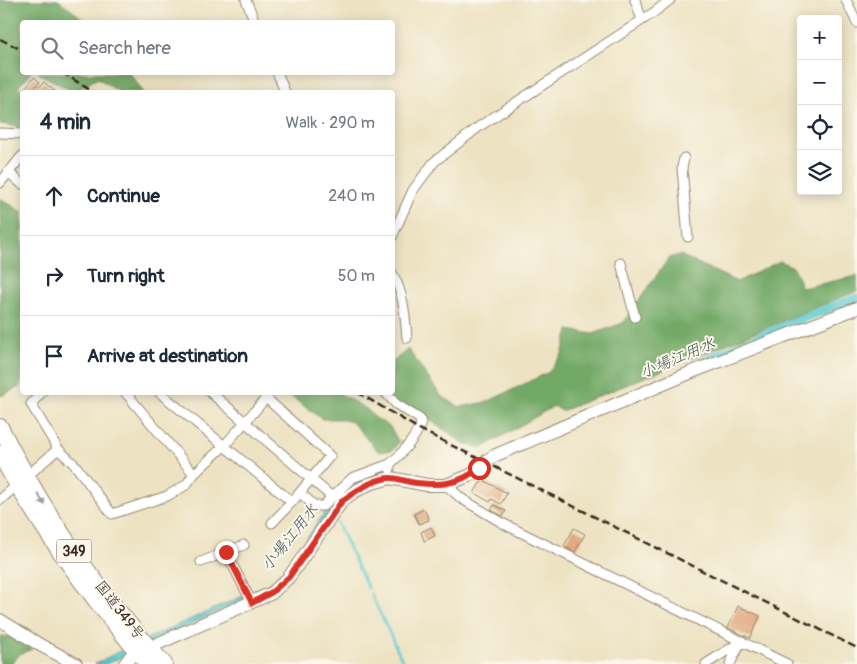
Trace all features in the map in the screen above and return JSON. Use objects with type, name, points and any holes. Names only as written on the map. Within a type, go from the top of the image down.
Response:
[{"type":"highway","name":"国道349号","points":[[0,426],[22,480],[58,551],[148,664]]},
{"type":"highway","name":"国道349号","points":[[0,454],[22,480],[78,557],[164,664]]},
{"type":"street","points":[[246,0],[254,20]]},
{"type":"street","points":[[635,0],[642,20]]},
{"type":"street","points":[[395,230],[413,190],[434,162],[480,126],[670,0]]},
{"type":"street","points":[[846,0],[857,23]]},
{"type":"street","points":[[278,75],[284,90]]},
{"type":"street","points":[[0,133],[20,134]]},
{"type":"street","points":[[0,182],[20,158]]},
{"type":"street","points":[[684,158],[682,168],[688,237]]},
{"type":"street","points":[[8,172],[20,182]]},
{"type":"street","points":[[621,263],[635,317]]},
{"type":"street","points":[[395,278],[398,282],[405,312],[407,338]]},
{"type":"street","points":[[157,644],[249,598],[272,592],[289,577],[342,501],[369,484],[390,478],[427,485],[446,485],[471,475],[496,455],[692,372],[857,308]]},
{"type":"street","points":[[39,395],[31,404],[58,449],[75,465],[112,514],[167,496],[186,484],[194,474],[225,446],[265,395],[330,456],[300,493],[272,522]]},
{"type":"street","points":[[128,395],[194,474]]},
{"type":"street","points":[[163,395],[292,502]]},
{"type":"street","points":[[169,400],[173,395]]},
{"type":"street","points":[[214,395],[332,497]]},
{"type":"street","points":[[300,493],[315,506],[323,506],[352,478],[396,460],[421,423],[420,419],[396,404],[388,395]]},
{"type":"street","points":[[0,500],[58,449]]},
{"type":"street","points":[[390,464],[390,478]]},
{"type":"street","points":[[446,485],[462,498],[506,525],[788,664]]},
{"type":"street","points":[[201,562],[244,545]]},
{"type":"street","points":[[226,552],[249,598]]},
{"type":"street","points":[[0,620],[40,645],[76,664]]},
{"type":"street","points":[[706,664],[731,652],[742,640]]},
{"type":"street","points":[[730,664],[731,652]]},
{"type":"green space","points":[[0,0],[58,0],[84,20],[20,20],[20,75],[29,75],[18,87],[22,90],[20,90],[20,127],[0,124]]},
{"type":"green space","points":[[42,75],[131,75],[142,90],[116,90],[98,78],[77,90],[70,90]]},
{"type":"green space","points":[[0,198],[20,211],[20,384],[19,387],[1,396]]},
{"type":"green space","points":[[680,255],[737,282],[780,261],[793,267],[802,288],[857,276],[857,291],[562,411],[554,406],[482,448],[465,444],[427,418],[375,395],[395,395],[395,360],[408,349],[441,396],[460,407],[487,402],[549,372],[562,354],[569,330],[593,334],[623,323],[669,258]]},
{"type":"green space","points":[[289,395],[342,395],[368,410],[373,416],[390,427],[399,442],[393,450],[379,452],[352,422],[340,419],[322,419]]},
{"type":"green space","points":[[0,636],[14,637],[32,649],[20,654],[11,664],[0,664]]},
{"type":"water","points":[[337,495],[340,498],[278,583],[106,664],[95,664],[124,649],[267,585],[283,572]]},
{"type":"building","points":[[34,77],[40,82],[32,90],[25,88]]},
{"type":"building","points":[[44,82],[54,90],[37,90]]},
{"type":"building","points":[[483,480],[507,493],[501,504],[492,499],[490,502],[474,493]]},
{"type":"building","points":[[494,505],[506,511],[503,516],[491,510]]},
{"type":"building","points":[[424,509],[429,520],[419,524],[414,514]]},
{"type":"building","points":[[431,527],[435,536],[424,541],[421,532]]},
{"type":"building","points":[[574,528],[585,534],[575,552],[564,546]]},
{"type":"building","points":[[738,606],[760,616],[750,638],[728,628]]},
{"type":"waterway","name":"小場江用水","points":[[704,361],[801,319],[857,298]]},
{"type":"waterway","name":"小場江用水","points":[[344,490],[364,477],[386,473]]},
{"type":"waterway","points":[[337,523],[368,588]]},
{"type":"waterway","points":[[371,594],[404,664]]},
{"type":"railway","points":[[0,39],[20,49]]},
{"type":"railway","points":[[67,75],[90,90]]},
{"type":"railway","points":[[362,395],[419,429],[857,648]]},
{"type":"route","points":[[226,552],[252,603],[272,592],[289,577],[342,501],[354,492],[369,484],[390,478],[427,485],[446,485],[471,475],[479,468]]}]
